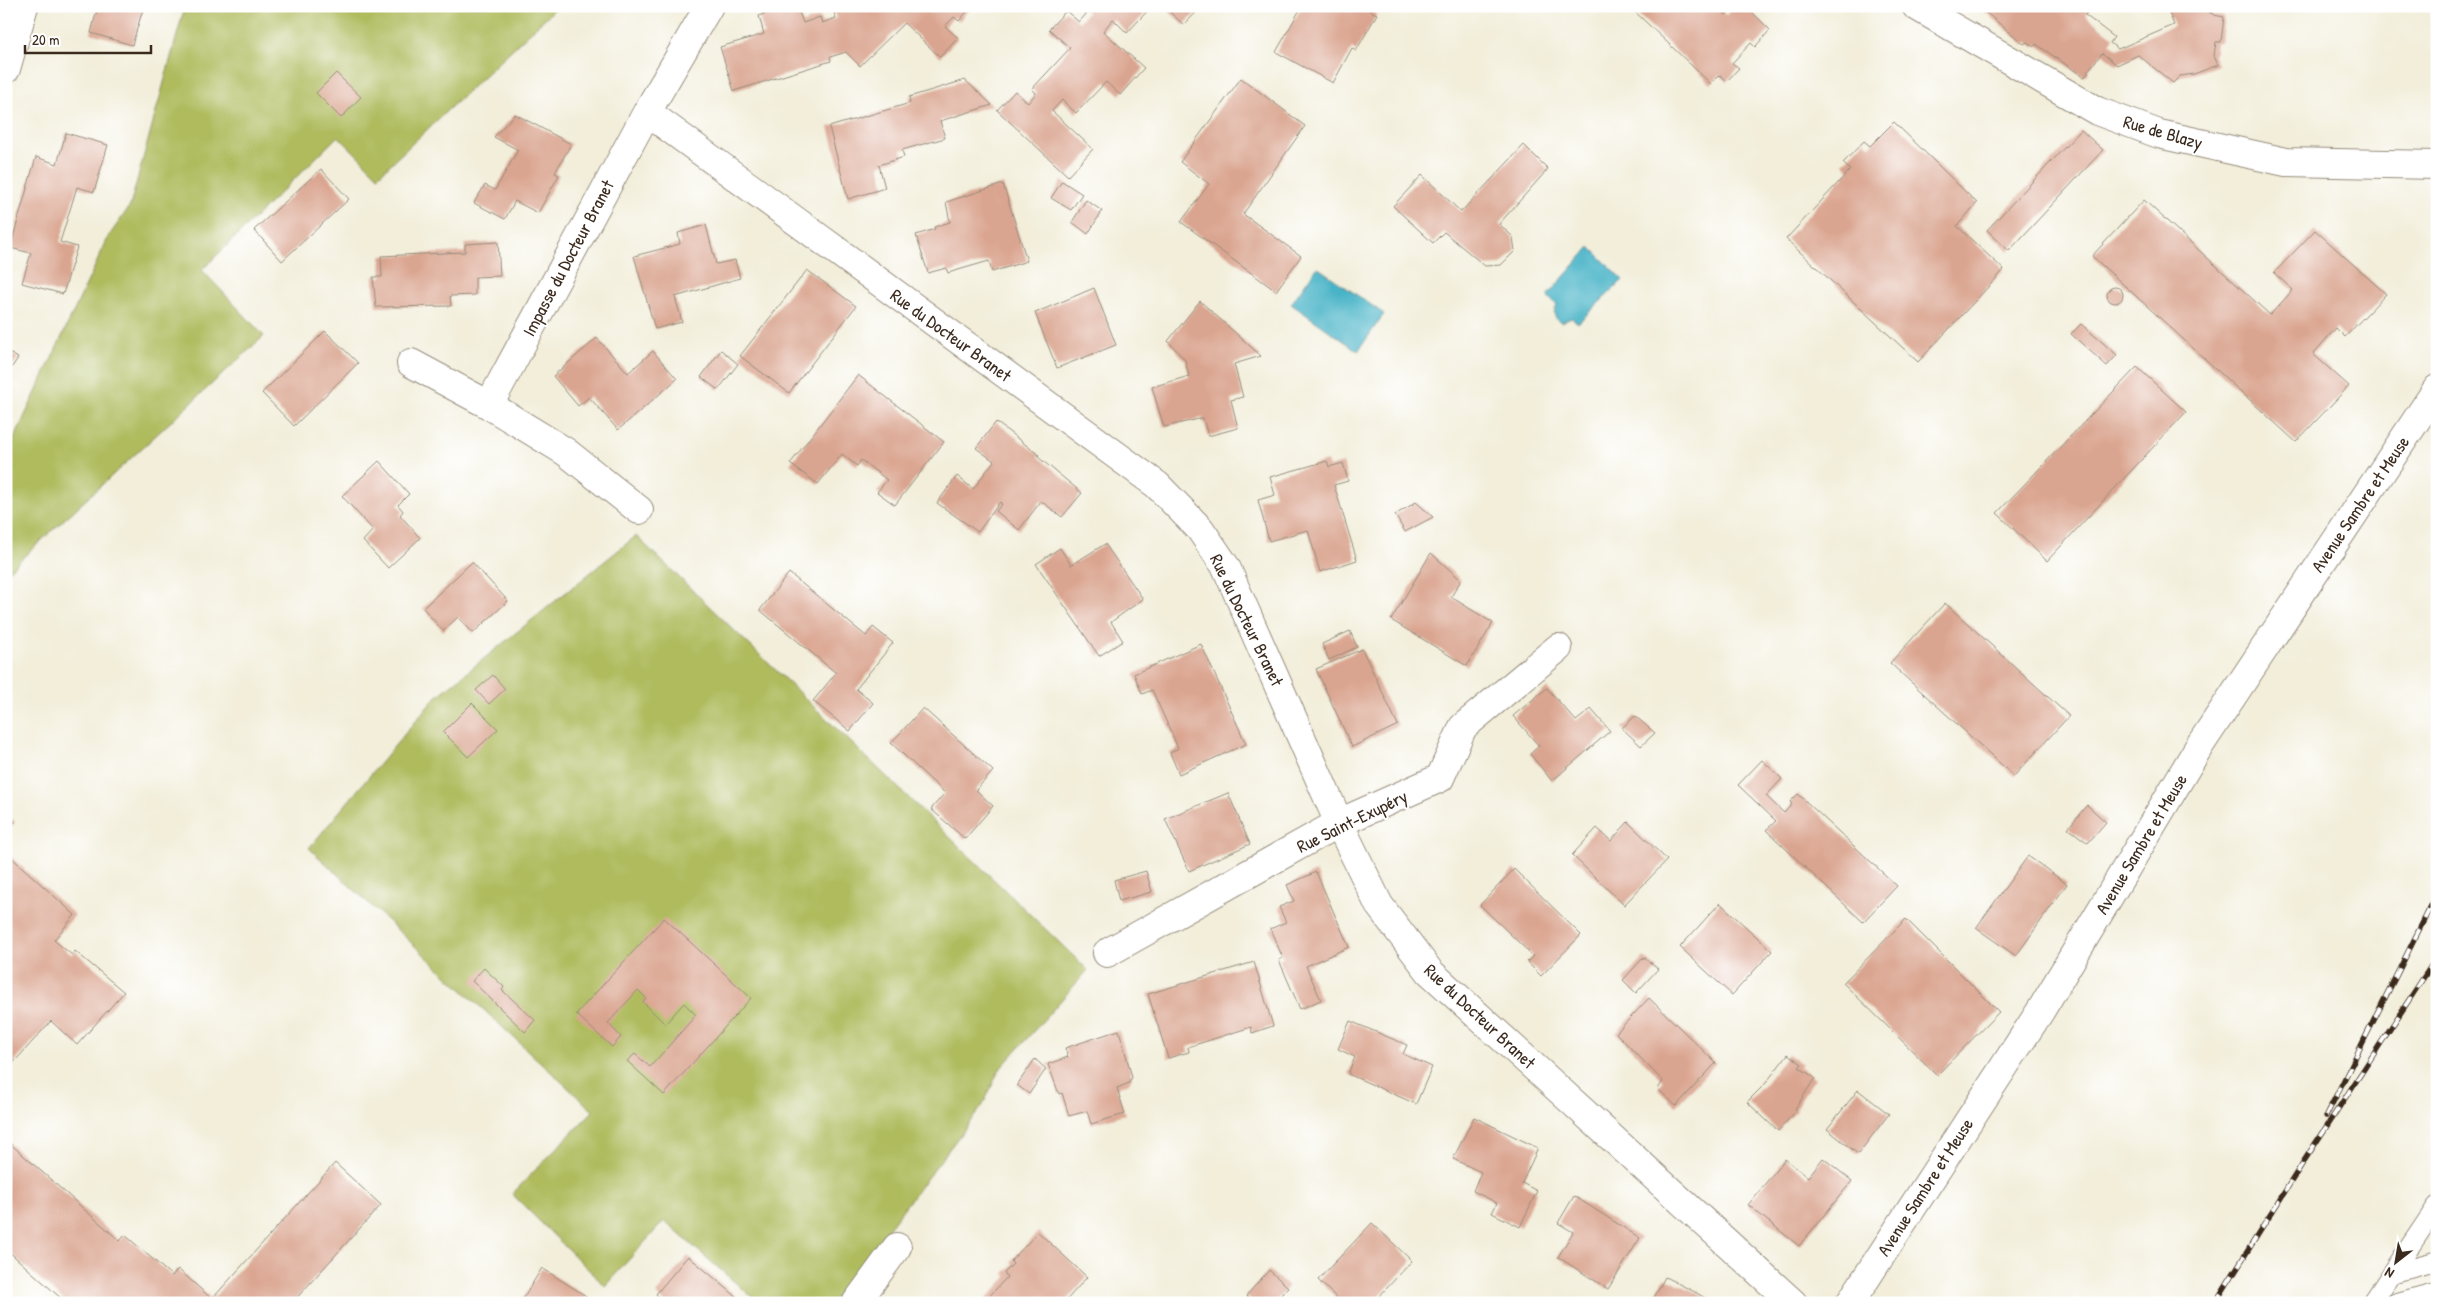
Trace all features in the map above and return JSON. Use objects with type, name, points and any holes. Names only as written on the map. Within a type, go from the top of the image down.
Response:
[{"type":"street","points":[[6,69],[24,6]]},
{"type":"street","points":[[647,112],[709,6]]},
{"type":"street","name":"Rue de Blazy","points":[[1916,6],[2097,111],[2159,134],[2286,162],[2437,165]]},
{"type":"street","name":"Impasse du Docteur Branet","points":[[490,405],[647,112]]},
{"type":"street","name":"Rue du Docteur Branet","points":[[647,112],[1157,485],[1200,529],[1226,567],[1339,823],[1379,905],[1430,972],[1793,1303]]},
{"type":"street","points":[[411,363],[490,405],[566,452],[639,510]]},
{"type":"street","name":"Avenue Sambre et Meuse","points":[[1850,1303],[2041,1010],[2200,745],[2437,390]]},
{"type":"street","name":"Rue Saint-Exupéry","points":[[1107,953],[1339,823],[1440,778],[1463,727],[1558,648]]},
{"type":"street","points":[[856,1303],[897,1247]]},
{"type":"lane","points":[[2372,1303],[2437,1206]]},
{"type":"lane","points":[[2415,1238],[2437,1232]]},
{"type":"lane","points":[[2392,1273],[2437,1261]]},
{"type":"lane","points":[[2396,1303],[2437,1292]]},
{"type":"green space","points":[[185,6],[558,6],[378,176],[338,136],[202,270],[264,336],[6,573],[6,456],[109,236],[130,206]]},
{"type":"green space","points":[[636,536],[1088,970],[999,1070],[983,1105],[831,1303],[759,1303],[664,1221],[605,1286],[512,1194],[593,1111],[309,848],[435,698]]},
{"type":"water","points":[[1590,247],[1623,280],[1578,323],[1572,318],[1561,322],[1555,315],[1557,305],[1547,296]]},
{"type":"water","points":[[1317,267],[1384,314],[1358,351],[1291,304]]},
{"type":"building","points":[[98,6],[144,6],[132,45],[91,33]]},
{"type":"building","points":[[782,6],[797,6],[803,23],[820,17],[822,23],[836,18],[834,13],[840,6],[972,6],[959,21],[954,17],[945,26],[958,38],[940,57],[904,23],[860,66],[846,52],[830,57],[831,61],[734,91],[720,47],[764,34],[759,16]]},
{"type":"building","points":[[1085,6],[1152,6],[1127,33],[1113,19],[1103,31],[1144,68],[1120,95],[1106,82],[1076,113],[1062,100],[1052,111],[1093,149],[1068,176],[997,110],[1015,91],[1028,103],[1036,93],[1032,89],[1070,48],[1049,29],[1066,11],[1079,22],[1088,12],[1083,9]]},
{"type":"building","points":[[1163,6],[1202,6],[1184,25]]},
{"type":"building","points":[[1302,6],[1372,6],[1370,11],[1377,14],[1356,51],[1352,48],[1333,83],[1276,52]]},
{"type":"building","points":[[1629,6],[1717,6],[1726,15],[1735,6],[1746,6],[1770,30],[1755,47],[1751,43],[1732,63],[1739,68],[1727,81],[1720,75],[1711,84]]},
{"type":"building","points":[[1978,6],[2092,6],[2085,15],[2114,37],[2110,43],[2118,49],[2174,25],[2166,6],[2204,6],[2203,8],[2214,15],[2224,17],[2221,42],[2216,42],[2214,56],[2218,65],[2194,74],[2180,76],[2173,83],[2138,55],[2117,65],[2102,53],[2087,72],[2089,73],[2084,77],[2036,44],[2034,47],[2027,42],[2024,44]]},
{"type":"building","points":[[336,73],[361,97],[341,118],[316,93]]},
{"type":"building","points":[[1241,78],[1305,126],[1243,214],[1301,256],[1276,291],[1181,222],[1209,184],[1180,162]]},
{"type":"building","points":[[965,80],[992,105],[940,121],[945,138],[902,150],[904,157],[879,165],[885,188],[848,199],[829,127],[910,103],[909,97]]},
{"type":"building","points":[[515,114],[571,144],[555,173],[559,175],[538,213],[515,201],[505,219],[474,203],[485,185],[495,190],[518,150],[494,137]]},
{"type":"building","points":[[1894,122],[1977,203],[1957,226],[2004,270],[1918,362],[1786,239],[1850,170],[1843,163],[1864,141],[1870,146]]},
{"type":"building","points":[[2081,130],[2103,150],[2009,251],[1987,230]]},
{"type":"building","points":[[66,133],[108,145],[94,192],[77,187],[60,242],[77,247],[63,294],[22,283],[31,253],[10,248],[36,157],[57,164]]},
{"type":"building","points":[[1524,145],[1548,169],[1499,224],[1513,237],[1515,251],[1501,265],[1485,266],[1444,232],[1433,243],[1393,206],[1422,175],[1461,212]]},
{"type":"building","points":[[321,169],[349,199],[282,261],[254,230]]},
{"type":"building","points":[[1062,181],[1082,194],[1071,210],[1051,198]]},
{"type":"building","points":[[1003,184],[1027,261],[992,272],[989,261],[948,273],[946,268],[928,273],[916,235],[950,222],[946,202]]},
{"type":"building","points":[[1086,200],[1102,211],[1088,234],[1072,222]]},
{"type":"building","points":[[2144,200],[2270,315],[2293,290],[2274,273],[2315,230],[2386,294],[2345,337],[2336,328],[2313,354],[2349,386],[2296,442],[2092,256]]},
{"type":"building","points":[[706,225],[716,264],[735,260],[740,278],[675,297],[682,322],[655,329],[634,256],[680,244],[678,233]]},
{"type":"building","points":[[498,242],[500,276],[475,277],[475,295],[450,296],[451,306],[376,307],[373,277],[382,277],[381,256],[465,252],[465,244]]},
{"type":"building","points":[[807,270],[856,306],[789,393],[740,356]]},
{"type":"building","points":[[2115,287],[2123,295],[2115,303],[2107,295]]},
{"type":"building","points":[[1094,288],[1116,345],[1057,368],[1035,313]]},
{"type":"building","points":[[1200,301],[1261,356],[1234,364],[1243,397],[1231,400],[1238,428],[1208,436],[1203,418],[1164,427],[1152,387],[1189,376],[1185,360],[1168,341]]},
{"type":"building","points":[[2081,324],[2117,355],[2107,366],[2071,334]]},
{"type":"building","points":[[325,331],[358,363],[294,426],[262,393]]},
{"type":"building","points":[[597,338],[628,373],[653,351],[677,379],[618,430],[589,397],[578,406],[553,376]]},
{"type":"building","points":[[721,350],[738,364],[718,390],[701,377]]},
{"type":"building","points":[[6,351],[18,358],[6,376]]},
{"type":"building","points":[[2137,367],[2186,412],[2047,561],[1997,513]]},
{"type":"building","points":[[858,375],[944,442],[895,505],[877,492],[887,480],[861,460],[857,466],[842,454],[818,484],[790,464]]},
{"type":"building","points":[[996,422],[1039,455],[1038,457],[1082,493],[1062,517],[1041,501],[1019,530],[996,511],[1002,504],[1000,502],[978,532],[937,503],[957,476],[973,489],[994,461],[976,448]]},
{"type":"building","points":[[379,461],[409,494],[398,505],[403,511],[400,515],[420,538],[388,568],[363,541],[373,530],[342,496]]},
{"type":"building","points":[[1327,461],[1329,467],[1343,463],[1348,481],[1334,485],[1357,560],[1320,572],[1308,530],[1269,541],[1258,500],[1275,495],[1270,477]]},
{"type":"building","points":[[1416,502],[1433,517],[1405,532],[1395,515]]},
{"type":"building","points":[[1105,544],[1143,599],[1111,622],[1123,641],[1099,656],[1036,564],[1060,548],[1071,565]]},
{"type":"building","points":[[1431,553],[1461,580],[1451,597],[1493,623],[1467,666],[1391,620]]},
{"type":"building","points":[[472,562],[508,601],[473,633],[458,617],[443,631],[423,608]]},
{"type":"building","points":[[789,573],[866,636],[873,627],[893,643],[856,689],[873,703],[850,731],[813,701],[836,673],[760,610]]},
{"type":"building","points":[[1945,603],[2069,716],[2014,776],[1890,663]]},
{"type":"building","points":[[1350,631],[1357,647],[1329,660],[1322,644]]},
{"type":"building","points":[[1201,644],[1246,744],[1179,774],[1170,753],[1178,748],[1167,723],[1152,690],[1142,694],[1134,674]]},
{"type":"building","points":[[1362,649],[1398,725],[1352,747],[1316,669]]},
{"type":"building","points":[[493,675],[505,689],[489,704],[476,690]]},
{"type":"building","points":[[1547,688],[1576,721],[1591,709],[1610,731],[1552,781],[1530,754],[1539,746],[1513,716]]},
{"type":"building","points":[[472,703],[498,729],[468,757],[443,732]]},
{"type":"building","points":[[923,708],[993,771],[976,790],[993,806],[965,839],[931,809],[945,793],[891,743]]},
{"type":"building","points":[[1635,716],[1655,733],[1641,746],[1622,728]]},
{"type":"building","points":[[1762,760],[1782,779],[1766,796],[1784,813],[1792,804],[1790,802],[1798,794],[1897,886],[1863,922],[1766,830],[1776,821],[1738,785]]},
{"type":"building","points":[[1228,793],[1250,844],[1189,871],[1165,819]]},
{"type":"building","points":[[2087,805],[2106,822],[2088,843],[2068,828]]},
{"type":"building","points":[[6,814],[15,822],[6,831]]},
{"type":"building","points":[[1628,822],[1667,860],[1624,905],[1572,855],[1597,828],[1611,841]]},
{"type":"building","points":[[2028,856],[2067,884],[2016,956],[1976,928]]},
{"type":"building","points":[[11,857],[75,915],[54,940],[72,955],[75,951],[124,992],[77,1045],[51,1021],[6,1071],[6,859]]},
{"type":"building","points":[[1514,869],[1581,935],[1541,976],[1527,962],[1533,956],[1480,905]]},
{"type":"building","points":[[1146,871],[1152,892],[1119,901],[1114,880]]},
{"type":"building","points":[[1316,872],[1349,947],[1306,966],[1321,1000],[1300,1009],[1279,960],[1283,958],[1270,929],[1286,922],[1279,907],[1294,901],[1287,885]]},
{"type":"building","points":[[1720,903],[1772,951],[1732,995],[1680,947]]},
{"type":"building","points":[[664,918],[751,998],[664,1095],[627,1061],[635,1054],[650,1067],[696,1015],[684,1003],[665,1024],[643,1002],[646,998],[638,990],[608,1023],[621,1037],[612,1047],[576,1014]]},
{"type":"building","points":[[1906,919],[1999,1012],[1937,1075],[1843,983]]},
{"type":"building","points":[[1644,957],[1658,969],[1636,993],[1623,980]]},
{"type":"building","points":[[1254,962],[1273,1026],[1252,1033],[1251,1027],[1188,1047],[1189,1052],[1168,1058],[1148,994]]},
{"type":"building","points":[[484,968],[504,987],[502,990],[535,1020],[525,1032],[472,981]]},
{"type":"building","points":[[1649,998],[1716,1063],[1676,1106],[1658,1089],[1663,1081],[1616,1033]]},
{"type":"building","points":[[1350,1021],[1407,1045],[1403,1054],[1432,1067],[1416,1104],[1348,1074],[1355,1057],[1338,1049]]},
{"type":"building","points":[[1119,1030],[1132,1077],[1129,1083],[1117,1088],[1125,1114],[1091,1124],[1087,1111],[1069,1116],[1062,1093],[1059,1094],[1048,1064],[1068,1057],[1065,1048]]},
{"type":"building","points":[[1788,1054],[1802,1064],[1799,1067],[1815,1078],[1795,1109],[1797,1110],[1778,1131],[1747,1102],[1765,1084]]},
{"type":"building","points":[[1035,1059],[1046,1069],[1029,1094],[1017,1085]]},
{"type":"building","points":[[1858,1090],[1889,1114],[1858,1154],[1827,1129]]},
{"type":"building","points":[[1474,1117],[1538,1148],[1522,1183],[1537,1191],[1520,1227],[1492,1213],[1497,1203],[1473,1191],[1481,1172],[1453,1159]]},
{"type":"building","points":[[6,1140],[120,1241],[125,1235],[172,1276],[178,1269],[212,1299],[335,1163],[381,1205],[292,1303],[61,1303],[63,1300],[6,1249]]},
{"type":"building","points":[[1823,1158],[1852,1181],[1799,1246],[1748,1205],[1785,1159],[1808,1177]]},
{"type":"building","points":[[1574,1196],[1640,1238],[1608,1289],[1558,1257],[1573,1232],[1558,1223]]},
{"type":"building","points":[[1372,1223],[1412,1261],[1373,1303],[1342,1303],[1318,1280]]},
{"type":"building","points":[[1038,1232],[1087,1277],[1064,1303],[983,1303],[1007,1277],[1004,1273],[1013,1264],[1011,1261]]},
{"type":"building","points":[[688,1256],[744,1303],[665,1303],[656,1294]]},
{"type":"building","points":[[542,1268],[586,1296],[582,1303],[520,1303]]},
{"type":"building","points":[[1269,1270],[1288,1287],[1274,1303],[1254,1303],[1246,1296]]},
{"type":"building","points":[[1665,1277],[1693,1291],[1714,1303],[1651,1303]]},
{"type":"railway","points":[[2326,1116],[2437,894]]},
{"type":"railway","points":[[2215,1303],[2304,1161],[2437,957]]}]
